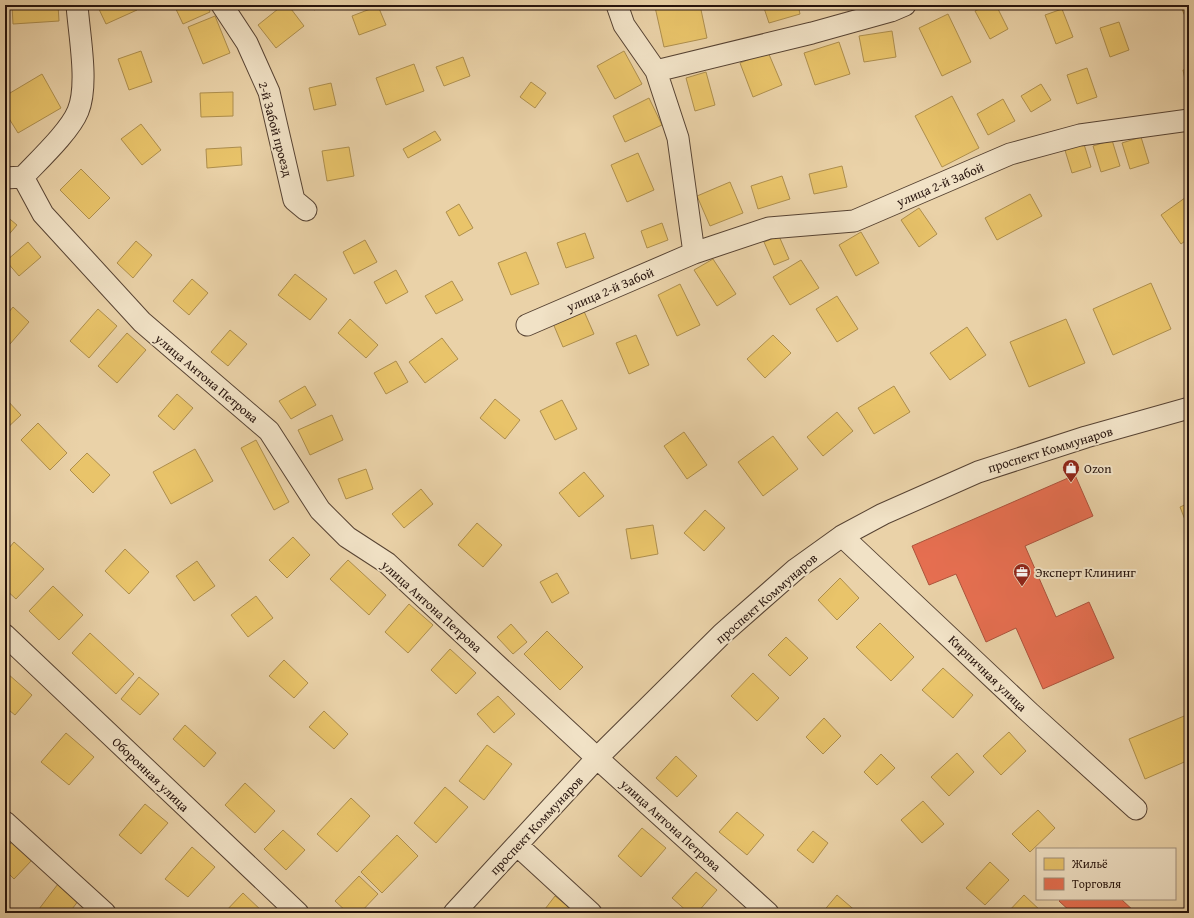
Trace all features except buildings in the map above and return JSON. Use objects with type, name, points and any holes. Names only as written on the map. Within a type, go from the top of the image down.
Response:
[{"type":"street","points":[[14,177],[67,128],[78,111],[84,82],[77,5]]},
{"type":"street","name":"2-й Забой проезд","points":[[222,5],[247,44],[269,92],[294,200],[306,210]]},
{"type":"street","points":[[617,5],[624,25],[656,71],[678,138],[694,253]]},
{"type":"street","points":[[656,71],[812,34],[891,12],[905,5]]},
{"type":"street","name":"улица 2-й Забой","points":[[527,325],[694,253],[769,228],[854,221],[1010,154],[1080,135],[1189,120]]},
{"type":"street","name":"улица Антона Петрова","points":[[14,177],[43,214],[142,322],[269,431],[320,510],[347,536],[387,563],[597,758],[768,913]]},
{"type":"street","name":"проспект Коммунаров","points":[[454,913],[597,758],[722,634],[796,569],[842,536],[883,514],[978,472],[1086,437],[1189,408]]},
{"type":"street","name":"Кирпичная улица","points":[[842,536],[1030,713],[1136,809]]},
{"type":"street","name":"Оборонная улица","points":[[5,635],[298,913]]},
{"type":"street","points":[[5,822],[105,913]]},
{"type":"street","points":[[518,845],[591,913]]},
{"type":"place","name":"Ozon","points":[[1071,483]]},
{"type":"place","name":"Эксперт Клининг","points":[[1022,587]]}]
